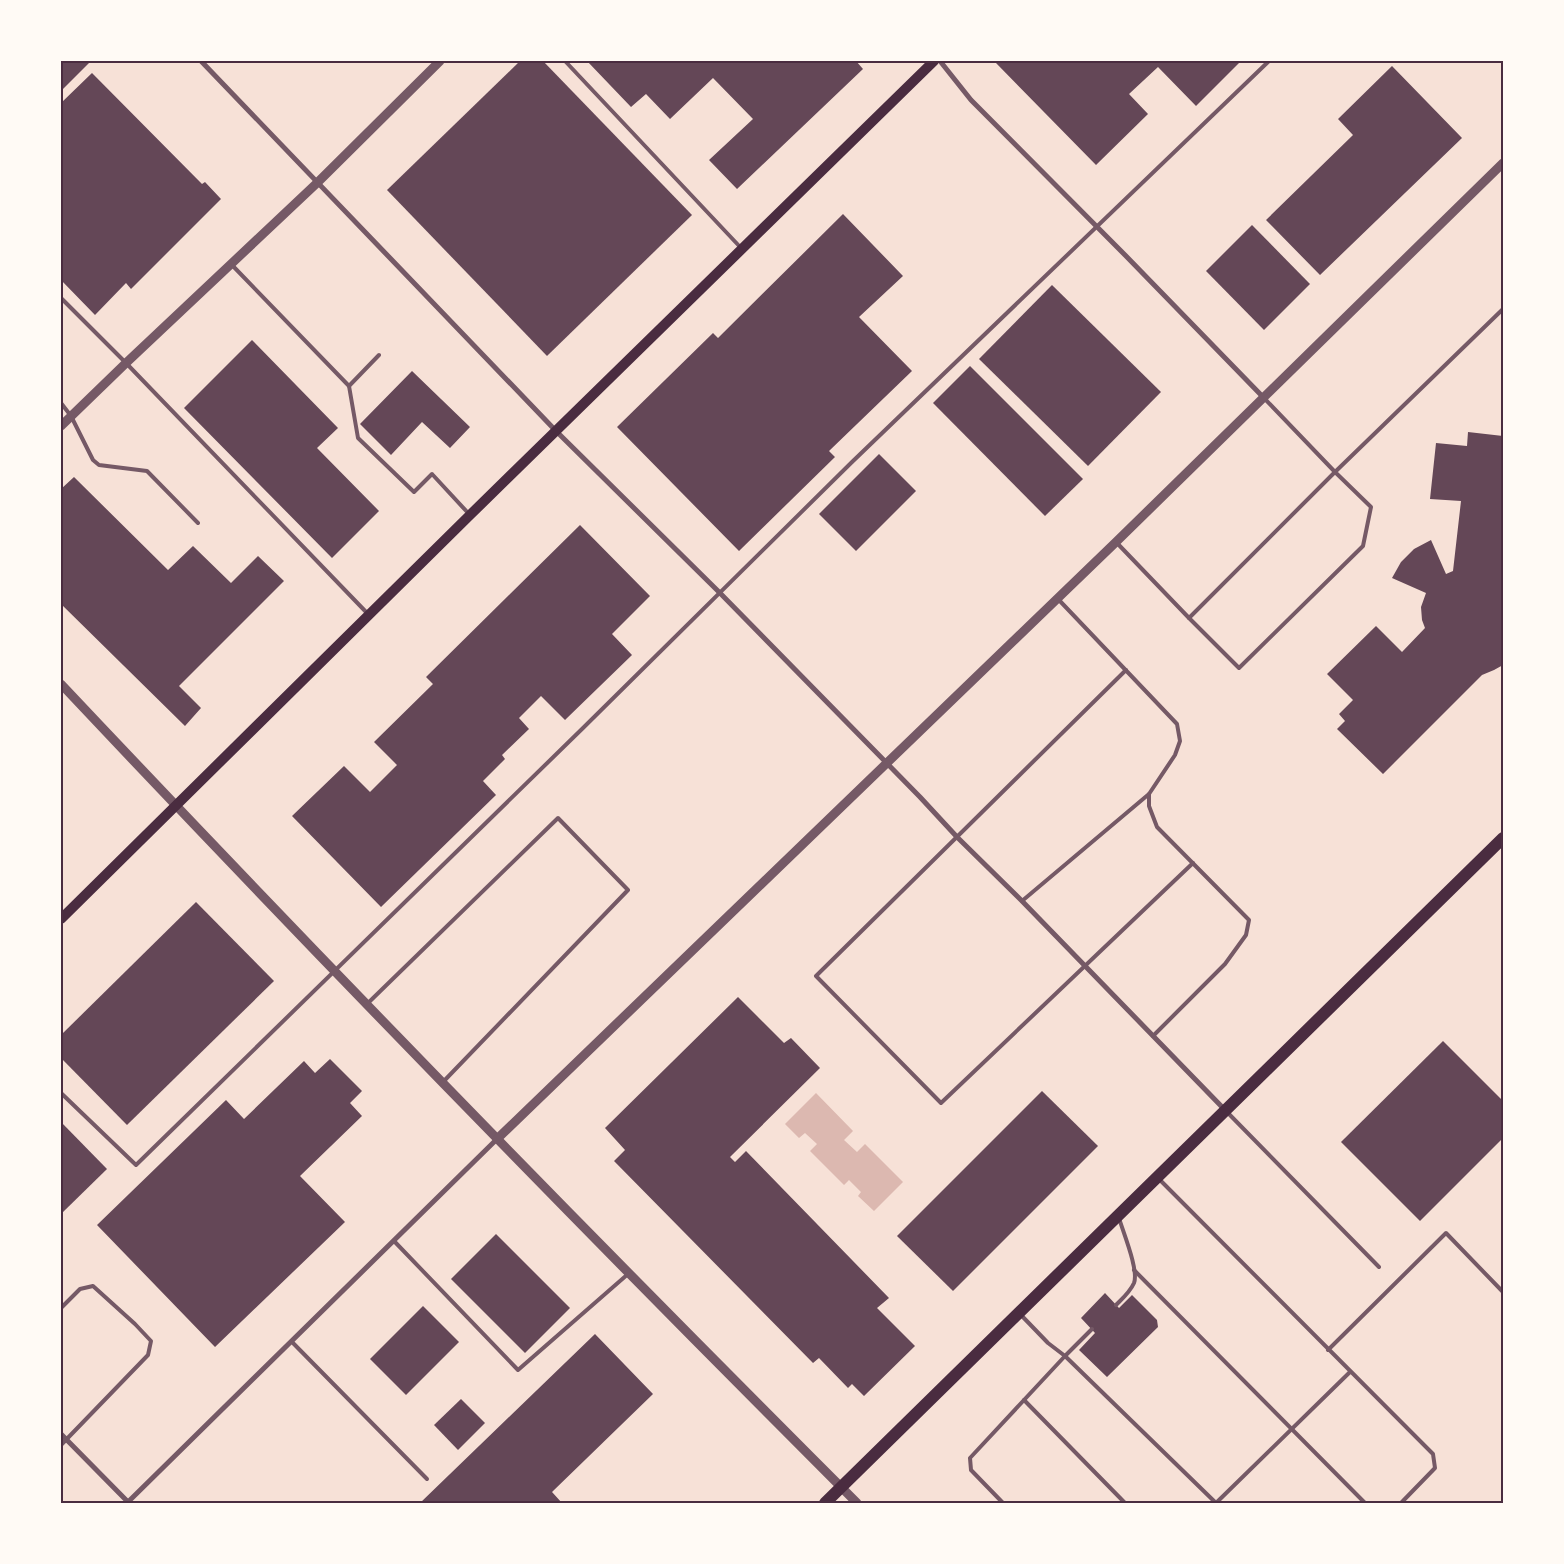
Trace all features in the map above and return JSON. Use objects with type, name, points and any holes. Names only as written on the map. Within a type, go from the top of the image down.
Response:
[{"type":"main road","points":[[61,918],[934,61]]},
{"type":"main road","points":[[825,1503],[1503,838]]},
{"type":"street","points":[[201,61],[556,431],[719,592],[1226,1110]]},
{"type":"street","points":[[61,426],[318,183],[440,61]]},
{"type":"street","points":[[940,61],[971,100],[1264,398]]},
{"type":"street","points":[[61,1434],[128,1502],[497,1139],[1058,599],[1503,163]]},
{"type":"street","points":[[61,684],[497,1139],[857,1503]]},
{"type":"lane","points":[[565,61],[743,249]]},
{"type":"lane","points":[[61,1093],[136,1165],[852,462],[1269,61]]},
{"type":"lane","points":[[231,264],[349,386],[358,438],[414,492],[432,474],[470,515]]},
{"type":"lane","points":[[61,298],[368,615]]},
{"type":"lane","points":[[1190,618],[1335,472],[1503,309]]},
{"type":"lane","points":[[349,386],[379,355]]},
{"type":"lane","points":[[1116,542],[1239,668],[1363,546],[1371,507],[1264,398]]},
{"type":"lane","points":[[61,403],[71,416],[93,460],[99,466],[147,471],[198,523]]},
{"type":"lane","points":[[1022,901],[1149,794],[1175,755],[1180,740],[1177,724],[1058,599]]},
{"type":"lane","points":[[1126,670],[816,976],[941,1103],[1192,863]]},
{"type":"lane","points":[[1149,794],[1149,806],[1158,826],[1249,920],[1246,935],[1225,964],[1153,1036]]},
{"type":"lane","points":[[367,1004],[558,818],[622,883],[628,890],[443,1082]]},
{"type":"lane","points":[[1226,1110],[1379,1267]]},
{"type":"lane","points":[[1157,1177],[1433,1454],[1436,1468],[1401,1503]]},
{"type":"lane","points":[[1116,1305],[1129,1292],[1135,1281],[1134,1270],[1118,1215]]},
{"type":"lane","points":[[1328,1350],[1446,1232],[1503,1292]]},
{"type":"lane","points":[[394,1241],[518,1370],[629,1272]]},
{"type":"lane","points":[[1134,1270],[1365,1503]]},
{"type":"lane","points":[[61,1308],[80,1289],[93,1286],[151,1341],[148,1355],[61,1446]]},
{"type":"lane","points":[[1018,1313],[1048,1343],[1065,1356],[1216,1503],[1350,1372]]},
{"type":"lane","points":[[1003,1503],[970,1470],[970,1458],[1092,1329]]},
{"type":"lane","points":[[292,1342],[427,1479]]},
{"type":"lane","points":[[1024,1400],[1124,1503]]},
{"type":"shaded area","points":[[816,1093],[853,1131],[844,1140],[857,1152],[865,1144],[903,1182],[874,1211],[858,1196],[861,1192],[849,1180],[844,1185],[810,1151],[817,1144],[805,1133],[799,1138],[785,1124]]},
{"type":"building","points":[[61,61],[91,61],[61,91]]},
{"type":"building","points":[[520,61],[543,61],[692,215],[547,356],[387,190]]},
{"type":"building","points":[[587,61],[856,61],[863,69],[737,189],[709,160],[753,119],[713,78],[670,119],[646,94],[631,107]]},
{"type":"building","points":[[997,61],[1241,61],[1196,106],[1158,67],[1129,94],[1148,114],[1096,165],[996,63]]},
{"type":"building","points":[[1392,66],[1462,138],[1320,275],[1266,220],[1353,135],[1338,119]]},
{"type":"building","points":[[92,73],[202,184],[205,182],[221,199],[131,289],[126,283],[95,315],[61,280],[61,103]]},
{"type":"building","points":[[843,214],[903,276],[859,317],[912,371],[829,451],[835,457],[739,551],[617,427],[713,333],[718,338]]},
{"type":"building","points":[[1252,225],[1310,284],[1264,330],[1206,271]]},
{"type":"building","points":[[1052,285],[1161,392],[1088,466],[979,359]]},
{"type":"building","points":[[252,340],[338,428],[317,448],[379,511],[332,558],[184,408]]},
{"type":"building","points":[[970,366],[1083,479],[1045,516],[933,403]]},
{"type":"building","points":[[412,371],[470,427],[450,448],[422,422],[391,455],[360,424]]},
{"type":"building","points":[[1468,432],[1503,436],[1503,665],[1482,675],[1383,774],[1337,729],[1345,721],[1339,714],[1353,700],[1327,674],[1376,626],[1402,652],[1425,628],[1421,607],[1426,593],[1392,578],[1401,562],[1414,549],[1431,540],[1446,574],[1453,571],[1461,501],[1430,499],[1436,443],[1467,446]]},
{"type":"building","points":[[879,454],[916,491],[856,551],[819,514]]},
{"type":"building","points":[[74,477],[168,570],[193,546],[231,583],[258,556],[284,581],[179,686],[201,708],[185,726],[61,604],[61,489]]},
{"type":"building","points":[[580,525],[650,596],[612,634],[632,655],[565,720],[541,696],[519,718],[529,729],[502,755],[505,759],[483,781],[496,795],[381,907],[292,816],[344,766],[370,792],[397,765],[374,742],[433,684],[426,677]]},
{"type":"building","points":[[196,902],[274,981],[127,1125],[61,1058],[61,1035]]},
{"type":"building","points":[[738,997],[784,1043],[791,1038],[820,1068],[730,1157],[735,1162],[746,1151],[889,1298],[877,1308],[915,1346],[864,1396],[852,1384],[848,1388],[819,1358],[813,1363],[614,1161],[625,1150],[605,1128]]},
{"type":"building","points":[[1443,1041],[1503,1101],[1503,1138],[1420,1221],[1341,1142]]},
{"type":"building","points":[[330,1059],[362,1091],[350,1103],[362,1116],[300,1176],[345,1222],[215,1347],[97,1225],[226,1100],[244,1119],[304,1061],[315,1073]]},
{"type":"building","points":[[1042,1091],[1098,1146],[953,1291],[897,1236]]},
{"type":"building","points":[[61,1122],[107,1169],[61,1214]]},
{"type":"building","points":[[496,1234],[570,1308],[525,1353],[451,1279]]},
{"type":"building","points":[[1105,1293],[1119,1308],[1132,1295],[1157,1320],[1158,1327],[1107,1377],[1079,1350],[1095,1333],[1081,1318]]},
{"type":"building","points":[[423,1306],[459,1342],[406,1395],[370,1359]]},
{"type":"building","points":[[595,1334],[653,1394],[552,1492],[562,1503],[420,1503]]},
{"type":"building","points":[[461,1399],[485,1423],[458,1450],[434,1425]]}]
